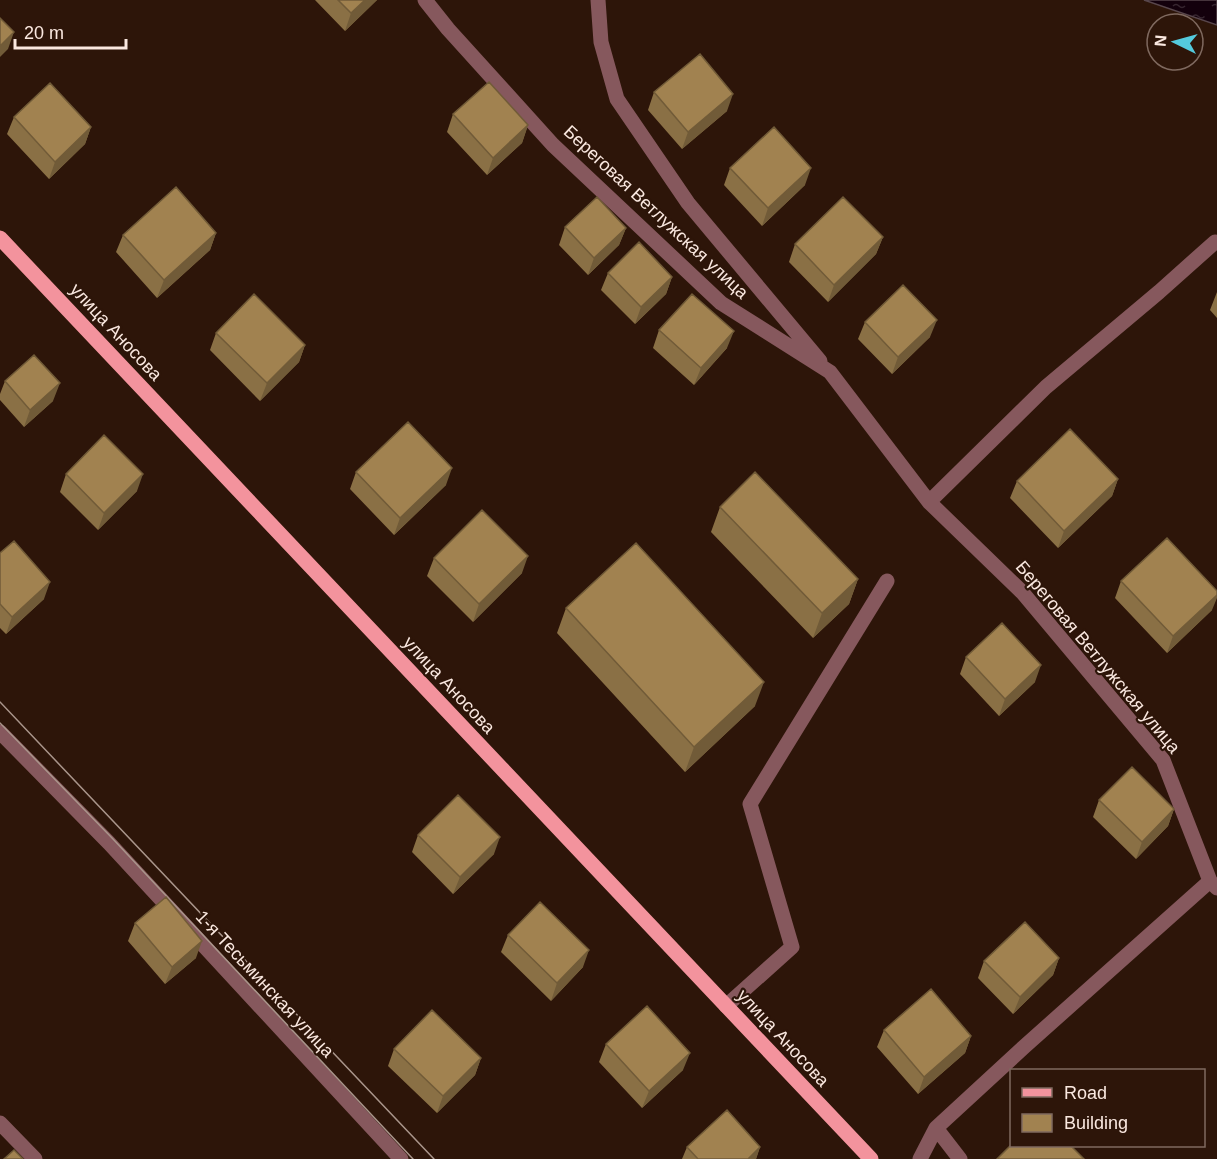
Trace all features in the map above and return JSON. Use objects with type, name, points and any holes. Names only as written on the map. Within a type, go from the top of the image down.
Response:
[{"type":"main road","name":"улица Аносова","points":[[0,238],[871,1159]]},
{"type":"street","name":"Береговая Ветлужская улица","points":[[425,0],[448,29],[553,146],[721,303],[830,372],[930,502],[1022,592],[1163,760],[1213,884]]},
{"type":"street","points":[[598,0],[601,42],[617,99],[688,203],[830,372]]},
{"type":"street","points":[[930,502],[1046,387],[1215,242]]},
{"type":"street","points":[[726,1006],[792,947],[750,804],[887,581]]},
{"type":"street","name":"1-я Тесьминская улица","points":[[0,732],[117,852],[401,1159]]},
{"type":"street","points":[[920,1159],[936,1128],[1025,1046],[1213,884]]},
{"type":"street","points":[[0,1124],[35,1159]]},
{"type":"street","points":[[936,1128],[960,1159]]},
{"type":"water","points":[[1144,0],[1217,0],[1217,25],[1205,21],[1205,12],[1179,12]]},
{"type":"building","points":[[338,0],[365,0],[351,13]]},
{"type":"building","points":[[0,18],[14,32],[0,46]]},
{"type":"building","points":[[700,54],[733,94],[688,132],[654,92]]},
{"type":"building","points":[[489,82],[528,125],[493,158],[453,114]]},
{"type":"building","points":[[50,83],[91,127],[55,162],[14,117]]},
{"type":"building","points":[[774,127],[811,168],[768,208],[730,168]]},
{"type":"building","points":[[176,187],[216,233],[164,280],[123,235]]},
{"type":"building","points":[[597,197],[626,228],[594,258],[565,227]]},
{"type":"building","points":[[843,197],[883,237],[834,285],[795,244]]},
{"type":"building","points":[[639,242],[672,277],[641,307],[608,273]]},
{"type":"building","points":[[903,285],[937,320],[898,357],[865,322]]},
{"type":"building","points":[[254,294],[305,345],[267,383],[216,333]]},
{"type":"building","points":[[692,294],[734,331],[701,368],[659,330]]},
{"type":"building","points":[[34,355],[60,383],[30,410],[5,381]]},
{"type":"building","points":[[408,422],[452,468],[400,518],[356,472]]},
{"type":"building","points":[[1070,429],[1118,479],[1064,531],[1017,481]]},
{"type":"building","points":[[104,435],[143,474],[104,513],[66,474]]},
{"type":"building","points":[[755,472],[858,579],[822,613],[720,507]]},
{"type":"building","points":[[482,510],[528,556],[479,604],[434,558]]},
{"type":"building","points":[[1167,538],[1217,591],[1217,595],[1173,636],[1121,581]]},
{"type":"building","points":[[14,541],[50,582],[12,617],[0,604],[0,553]]},
{"type":"building","points":[[636,543],[764,682],[694,747],[566,608]]},
{"type":"building","points":[[1002,623],[1041,665],[1005,699],[966,657]]},
{"type":"building","points":[[1132,767],[1174,809],[1142,842],[1099,800]]},
{"type":"building","points":[[458,795],[500,837],[460,877],[418,835]]},
{"type":"building","points":[[166,897],[202,941],[172,967],[135,923]]},
{"type":"building","points":[[540,902],[589,950],[557,983],[508,935]]},
{"type":"building","points":[[1025,922],[1059,958],[1020,997],[984,961]]},
{"type":"building","points":[[931,989],[971,1036],[924,1077],[884,1030]]},
{"type":"building","points":[[647,1006],[690,1053],[649,1091],[606,1044]]},
{"type":"building","points":[[432,1010],[481,1058],[443,1096],[394,1049]]},
{"type":"building","points":[[727,1110],[760,1147],[748,1159],[698,1159],[687,1147]]},
{"type":"building","points":[[1010,1146],[1072,1147],[1084,1159],[997,1159]]},
{"type":"building","points":[[14,1150],[23,1159],[4,1159]]},
{"type":"tram line","points":[[0,702],[434,1159]]},
{"type":"tram line","points":[[0,723],[113,839],[413,1159]]}]
